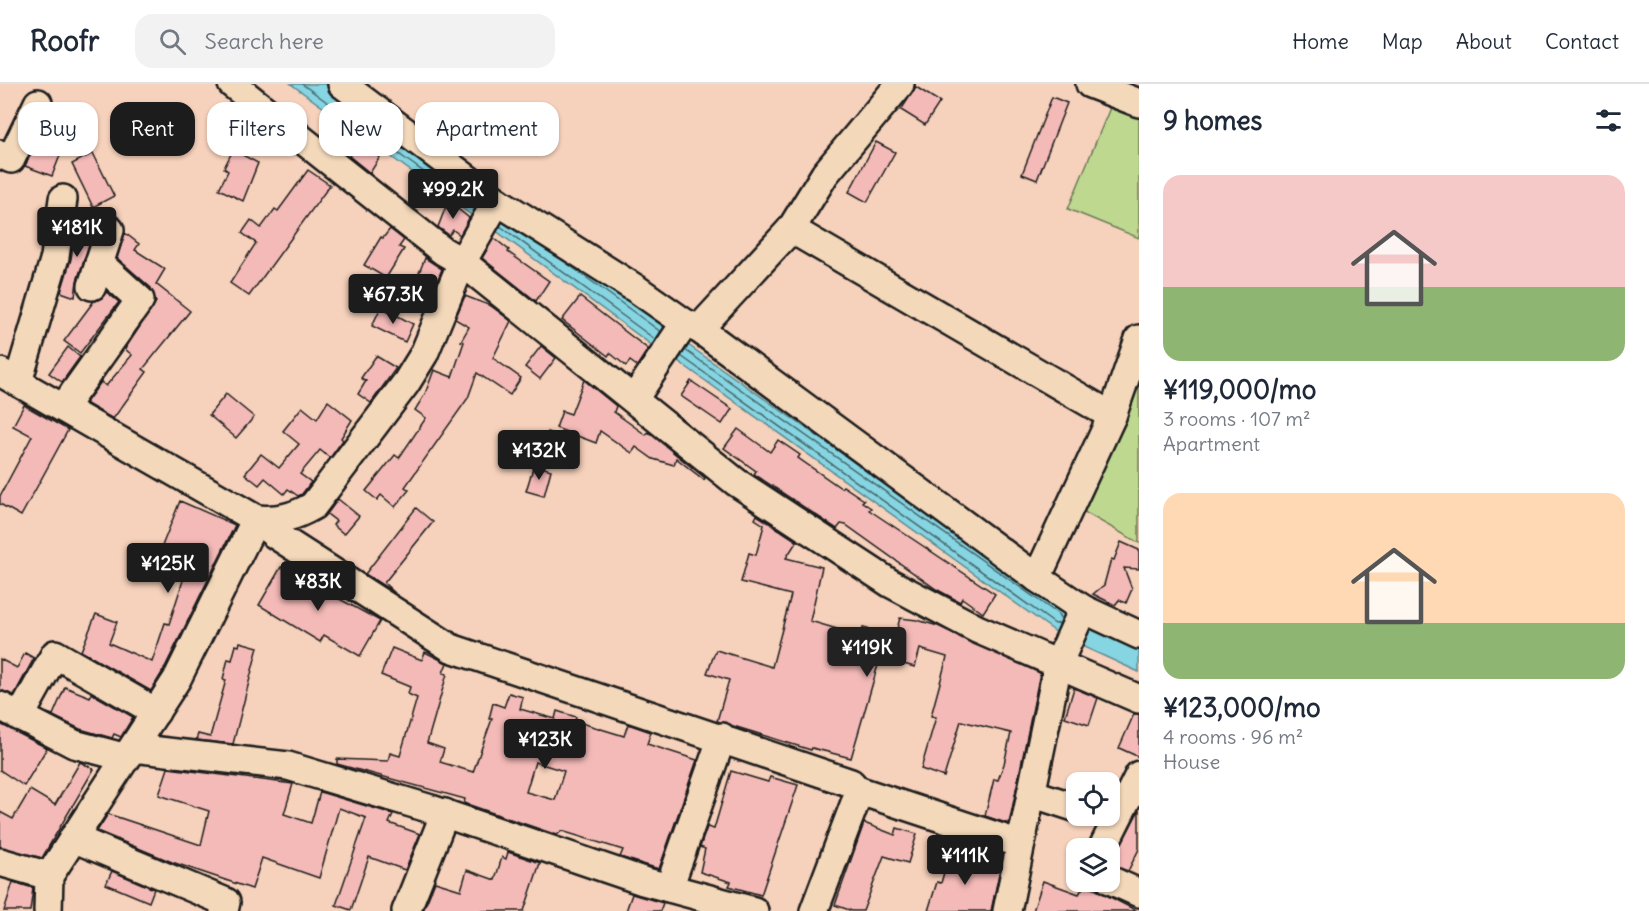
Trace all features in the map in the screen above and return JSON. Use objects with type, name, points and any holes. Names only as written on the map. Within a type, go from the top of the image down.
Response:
[{"type":"street","points":[[232,84],[443,251],[462,262],[736,482],[890,583],[977,629],[1060,660],[1139,699]]},
{"type":"street","points":[[342,84],[498,201],[638,290],[687,330],[1036,578],[1081,613],[1139,635]]},
{"type":"street","points":[[634,399],[687,330],[791,229],[825,174],[900,84]]},
{"type":"street","points":[[1089,84],[1139,103]]},
{"type":"street","points":[[0,154],[11,159],[18,144]]},
{"type":"street","points":[[63,199],[55,257],[9,377],[256,519],[274,534],[451,648],[722,737],[851,783],[857,789],[1020,844]]},
{"type":"street","points":[[256,519],[294,517],[313,506],[406,383],[424,354],[462,262],[498,201]]},
{"type":"street","points":[[791,229],[1112,416]]},
{"type":"street","points":[[63,408],[140,300],[95,274],[110,230]]},
{"type":"street","points":[[1036,578],[1112,416],[1139,339]]},
{"type":"street","points":[[48,911],[49,876],[156,712],[191,652],[256,519]]},
{"type":"street","points":[[1007,911],[1060,660],[1081,613]]},
{"type":"street","points":[[156,712],[55,654],[10,712],[74,744],[130,753],[288,766],[445,813],[669,888],[704,905],[754,911]]},
{"type":"street","points":[[669,888],[722,737]]},
{"type":"street","points":[[1120,804],[1139,776]]},
{"type":"street","points":[[814,911],[856,800],[857,789]]},
{"type":"street","points":[[1031,793],[1066,804]]},
{"type":"street","points":[[406,911],[445,813]]},
{"type":"street","points":[[73,838],[226,902],[224,911]]},
{"type":"street","points":[[0,862],[49,876]]},
{"type":"street","points":[[1120,884],[1139,893]]},
{"type":"green space","points":[[1112,103],[1139,114],[1139,238],[1068,209]]},
{"type":"green space","points":[[1139,355],[1139,543],[1077,508]]},
{"type":"water","points":[[291,84],[326,84],[351,102],[319,102],[319,104]]},
{"type":"water","points":[[403,139],[415,147],[415,156],[427,156],[485,197],[477,219],[390,156],[403,156]]},
{"type":"water","points":[[504,210],[670,331],[660,351],[488,225]]},
{"type":"water","points":[[684,342],[1063,610],[1069,619],[1060,635],[671,356]]},
{"type":"water","points":[[1086,623],[1139,648],[1139,672],[1075,643]]},
{"type":"building","points":[[916,87],[940,102],[925,125],[901,110]]},
{"type":"building","points":[[1052,97],[1067,103],[1037,180],[1022,174]]},
{"type":"building","points":[[876,142],[895,152],[867,202],[849,192]]},
{"type":"building","points":[[30,156],[60,156],[52,176],[25,166]]},
{"type":"building","points":[[87,156],[94,156],[114,196],[93,207],[72,164]]},
{"type":"building","points":[[230,156],[245,156],[258,163],[243,201],[219,189],[228,171],[224,168]]},
{"type":"building","points":[[349,156],[380,157],[370,173]]},
{"type":"building","points":[[308,170],[330,185],[249,296],[230,283],[256,243],[242,233],[251,220],[261,228],[275,209],[278,211]]},
{"type":"building","points":[[448,201],[469,218],[460,235],[453,230],[449,235],[438,227]]},
{"type":"building","points":[[76,223],[94,229],[77,281],[75,297],[61,292],[71,259]]},
{"type":"building","points":[[390,229],[404,240],[399,247],[404,249],[386,278],[364,265],[381,237],[383,238]]},
{"type":"building","points":[[125,233],[139,244],[135,250],[165,269],[156,284],[190,311],[143,369],[147,372],[113,419],[87,404],[87,401],[101,382],[106,386],[132,355],[125,349],[156,302],[151,288],[117,258]]},
{"type":"building","points":[[494,238],[509,250],[508,252],[549,281],[536,301],[482,258]]},
{"type":"building","points":[[425,258],[442,269],[428,303],[411,293]]},
{"type":"building","points":[[106,292],[119,302],[80,353],[64,341],[94,301],[102,298]]},
{"type":"building","points":[[465,296],[491,306],[511,321],[493,358],[521,378],[510,395],[477,373],[468,398],[405,487],[409,490],[395,507],[381,495],[377,500],[366,491],[395,455],[399,458],[426,418],[415,410],[425,394],[434,370],[452,377],[464,342],[461,341],[469,327],[455,319]]},
{"type":"building","points":[[580,297],[648,349],[637,366],[630,361],[626,366],[610,353],[608,356],[562,320]]},
{"type":"building","points":[[381,307],[413,324],[405,342],[372,326]]},
{"type":"building","points":[[541,346],[556,358],[540,379],[525,367]]},
{"type":"building","points":[[68,347],[80,357],[62,382],[49,373]]},
{"type":"building","points":[[376,356],[396,368],[371,403],[358,394],[366,381],[361,378]]},
{"type":"building","points":[[584,380],[616,406],[614,412],[646,435],[648,432],[705,478],[704,480],[676,458],[674,465],[653,459],[636,447],[632,453],[600,431],[596,443],[556,428],[562,411],[571,414]]},
{"type":"building","points":[[691,381],[732,409],[722,424],[681,396]]},
{"type":"building","points":[[226,394],[254,417],[236,438],[209,415]]},
{"type":"building","points":[[328,401],[352,420],[341,438],[343,440],[330,458],[320,450],[300,474],[311,482],[302,494],[298,496],[288,489],[284,494],[265,478],[259,485],[245,474],[261,454],[279,468],[299,444],[283,431],[302,407],[317,419]]},
{"type":"building","points":[[24,405],[68,430],[21,516],[0,504],[0,496],[32,436],[13,426]]},
{"type":"building","points":[[738,429],[770,452],[778,440],[800,455],[798,458],[841,488],[843,486],[864,500],[862,502],[871,508],[869,510],[995,594],[983,613],[962,598],[960,602],[936,589],[846,525],[841,524],[837,529],[754,474],[756,471],[724,448]]},
{"type":"building","points":[[548,432],[563,437],[555,461],[540,457]]},
{"type":"building","points":[[534,465],[551,470],[544,496],[526,491]]},
{"type":"building","points":[[338,499],[359,516],[344,534],[333,525],[336,521],[327,514]]},
{"type":"building","points":[[180,501],[235,525],[151,691],[81,651],[96,614],[117,622],[109,643],[152,662],[165,623],[169,624],[187,568],[158,556]]},
{"type":"building","points":[[416,508],[433,522],[384,583],[395,593],[365,574]]},
{"type":"building","points":[[757,515],[797,541],[786,558],[822,567],[810,621],[861,636],[863,628],[895,636],[900,618],[917,620],[938,626],[1040,673],[1009,824],[985,816],[994,779],[998,780],[1004,764],[1011,733],[961,721],[944,777],[921,769],[936,717],[931,716],[947,657],[920,649],[915,667],[880,658],[851,758],[812,748],[811,750],[717,721],[729,680],[707,673],[716,650],[772,667],[791,595],[741,582],[749,553],[756,555],[764,525],[755,519]]},
{"type":"building","points":[[1121,542],[1139,550],[1139,569],[1124,568],[1132,589],[1126,603],[1119,600],[1115,605],[1093,594],[1104,585],[1111,559],[1114,560]]},
{"type":"building","points":[[281,567],[380,621],[360,656],[324,635],[320,642],[259,605]]},
{"type":"building","points":[[240,642],[258,647],[233,744],[196,740],[198,734],[210,737],[226,680],[223,679],[228,659],[232,660],[236,645],[239,646]]},
{"type":"building","points":[[392,648],[422,660],[425,652],[447,663],[443,673],[447,674],[427,743],[444,749],[440,762],[473,772],[492,719],[489,719],[493,703],[504,707],[509,693],[523,697],[520,709],[555,719],[557,711],[576,717],[575,721],[624,736],[628,724],[651,732],[647,744],[697,760],[659,869],[620,857],[623,850],[562,831],[557,835],[464,803],[465,799],[337,764],[337,759],[388,761],[390,753],[400,756],[417,698],[408,694],[410,687],[381,675]],"holes":[[[535,762],[564,771],[555,800],[526,792]]]},
{"type":"building","points":[[25,653],[34,658],[14,695],[0,690],[0,659],[17,668]]},
{"type":"building","points":[[65,687],[90,697],[91,693],[133,717],[121,737],[114,734],[112,738],[80,729],[47,713],[53,715]]},
{"type":"building","points":[[1074,688],[1098,698],[1089,725],[1065,717]]},
{"type":"building","points":[[1134,714],[1139,714],[1139,757],[1119,748]]},
{"type":"building","points":[[0,724],[47,748],[24,786],[0,770]]},
{"type":"building","points":[[80,762],[94,769],[42,858],[0,847],[0,812],[13,819],[30,790],[55,805]]},
{"type":"building","points":[[168,768],[293,784],[284,814],[311,823],[320,792],[393,814],[389,823],[420,834],[405,870],[369,857],[351,910],[336,905],[366,818],[339,808],[319,878],[262,858],[252,889],[172,862],[97,831],[108,814],[201,845],[209,811],[159,795]]},
{"type":"building","points":[[731,771],[768,782],[770,777],[798,785],[761,895],[729,886],[731,882],[700,872],[705,849],[700,847],[707,827],[714,829]]},
{"type":"building","points":[[1139,810],[1139,849],[1128,871],[1120,868],[1120,846]]},
{"type":"building","points":[[864,823],[895,835],[897,828],[917,834],[908,863],[884,856],[863,911],[852,911],[835,905]]},
{"type":"building","points":[[950,851],[1000,869],[991,911],[928,911],[937,882],[941,883]]},
{"type":"building","points":[[508,852],[540,863],[524,911],[423,911],[435,882],[461,890],[467,870],[495,880],[502,857],[506,859]]},
{"type":"building","points":[[112,871],[154,889],[149,902],[106,884]]},
{"type":"building","points":[[1043,881],[1066,889],[1066,892],[1079,894],[1080,892],[1100,892],[1137,911],[1033,911]]},
{"type":"building","points":[[13,882],[33,888],[30,911],[4,911]]},
{"type":"building","points":[[632,894],[663,903],[660,911],[626,911]]}]
